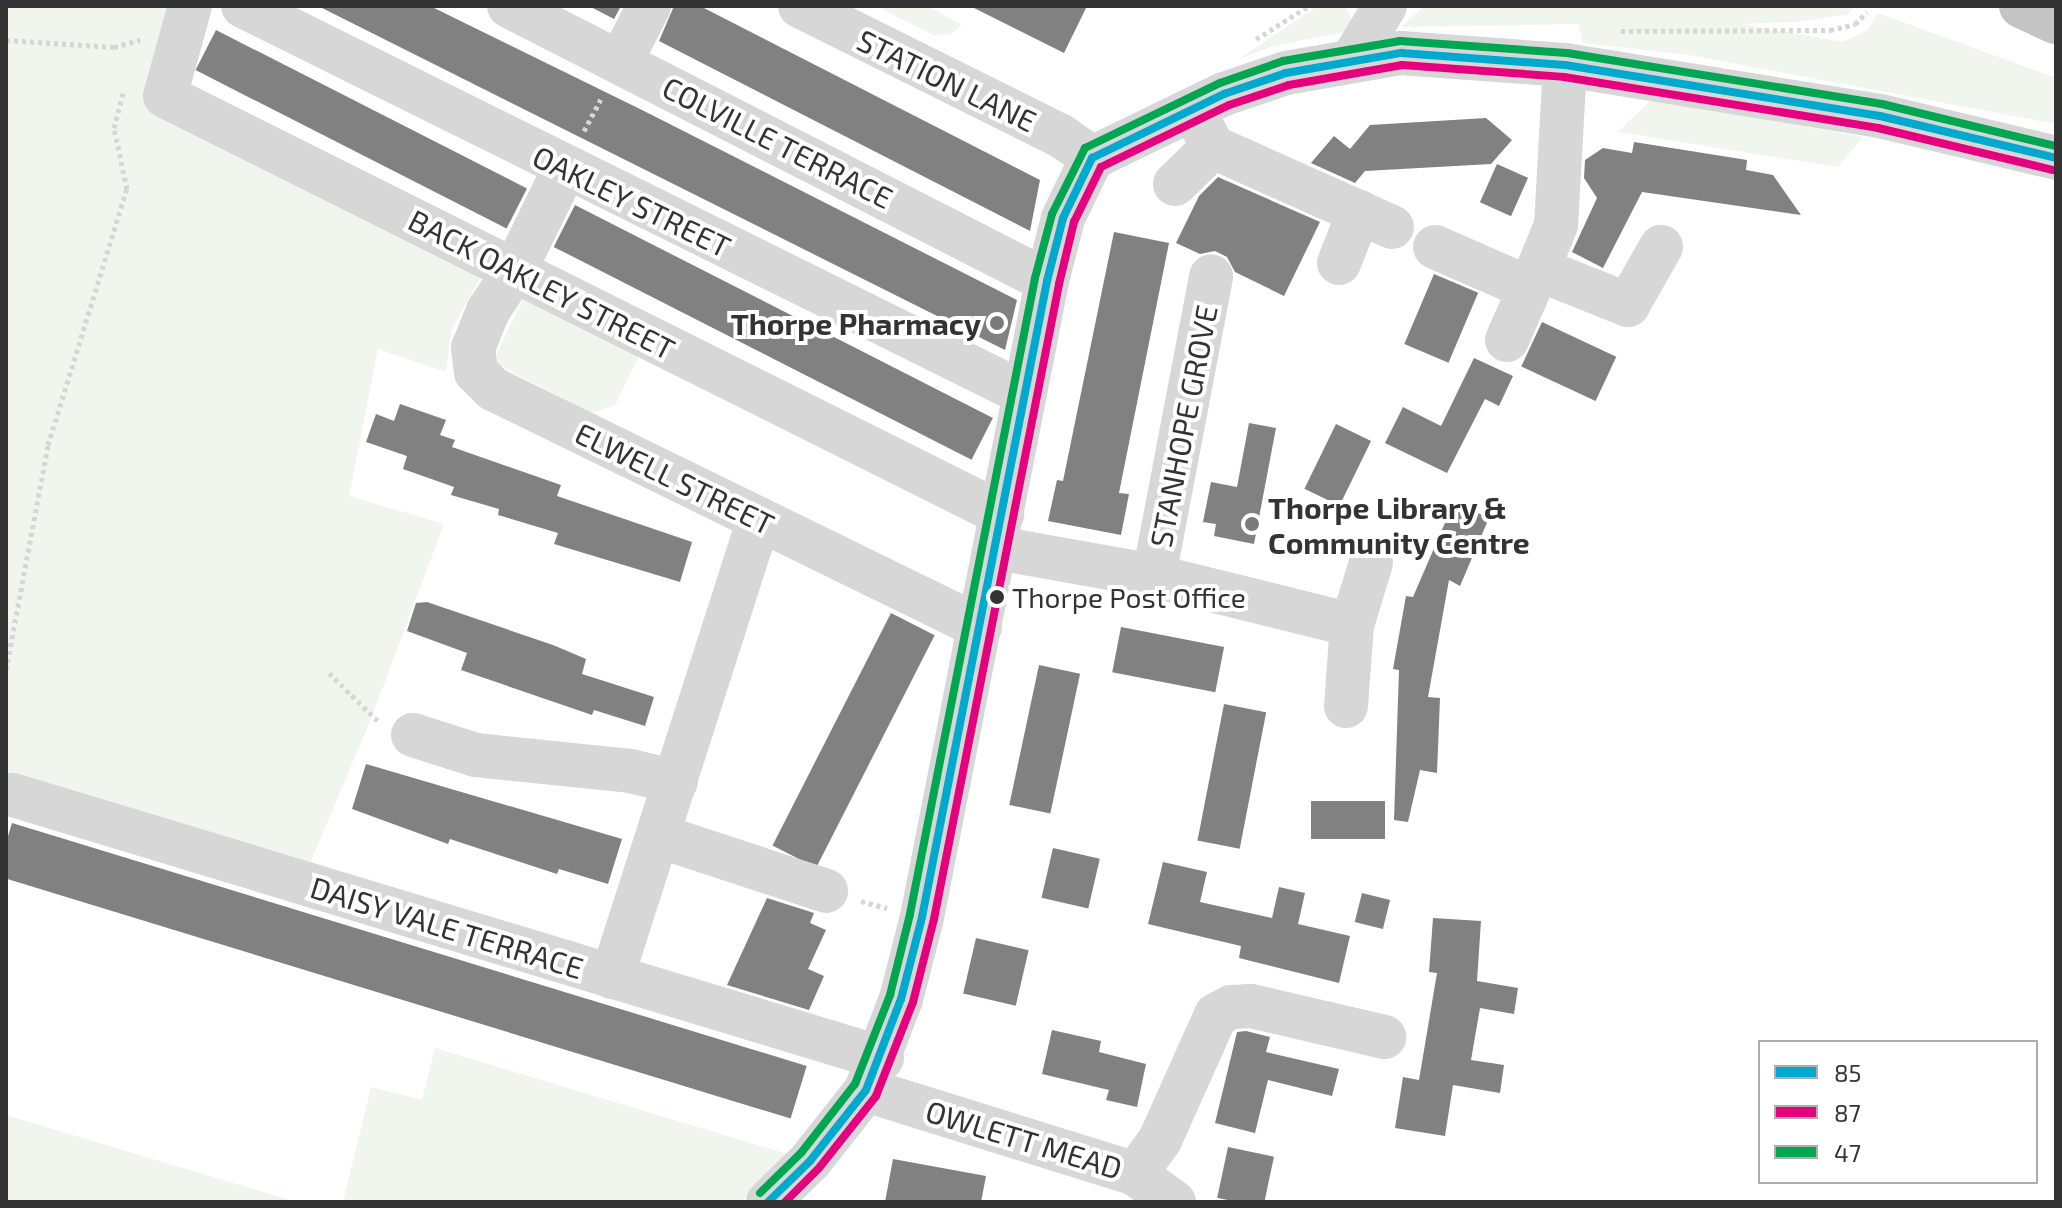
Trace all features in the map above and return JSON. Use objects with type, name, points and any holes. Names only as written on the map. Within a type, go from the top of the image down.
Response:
[{"type":"highway","points":[[2021,6],[2056,22]]},
{"type":"street","name":"BACK OAKLEY STREET","points":[[190,6],[165,96],[515,270],[999,531],[1154,576],[1352,625]]},
{"type":"street","name":"OAKLEY STREET","points":[[243,6],[1023,393]]},
{"type":"street","name":"COLVILLE TERRACE","points":[[509,6],[1047,281]]},
{"type":"street","points":[[621,61],[649,6]]},
{"type":"street","name":"STATION LANE","points":[[800,6],[1061,136],[1092,158]]},
{"type":"street","points":[[1353,59],[1385,6]]},
{"type":"street","points":[[768,1202],[810,1161],[874,1074],[922,917],[1047,281],[1063,218],[1092,158],[1203,129],[1286,73],[1401,53],[1565,65],[1880,116],[2056,158]]},
{"type":"street","points":[[1507,340],[1556,225],[1565,65]]},
{"type":"street","points":[[1175,184],[1203,129]]},
{"type":"street","points":[[1203,129],[1375,220],[1339,263]]},
{"type":"street","points":[[515,270],[565,168]]},
{"type":"street","points":[[1435,247],[1533,279],[1628,305],[1661,247]]},
{"type":"street","name":"ELWELL STREET","points":[[515,270],[473,348],[476,372],[485,381],[980,627]]},
{"type":"street","name":"STANHOPE GROVE","points":[[1154,576],[1211,276]]},
{"type":"street","points":[[612,977],[759,519]]},
{"type":"street","points":[[1346,706],[1352,625],[1371,563]]},
{"type":"street","points":[[413,735],[476,755],[630,771],[676,782]]},
{"type":"street","name":"DAISY VALE TERRACE","points":[[13,795],[612,977],[874,1074]]},
{"type":"street","points":[[659,836],[826,891]]},
{"type":"street","points":[[1135,1174],[1160,1140],[1205,1035],[1223,1011],[1251,1006],[1384,1036]]},
{"type":"street","name":"OWLETT MEAD","points":[[874,1074],[1135,1174],[1174,1202]]},
{"type":"path","points":[[1617,31],[1830,30],[1855,24],[1867,12]]},
{"type":"path","points":[[6,40],[114,47],[145,38],[140,49]]},
{"type":"path","points":[[565,168],[621,61]]},
{"type":"path","points":[[6,670],[48,445],[127,189],[114,128],[128,73]]},
{"type":"path","points":[[329,673],[371,720],[413,735]]},
{"type":"path","points":[[826,891],[922,917]]},
{"type":"shaded area","points":[[6,6],[190,6],[165,96],[491,259],[452,329],[446,372],[378,349],[349,496],[444,524],[371,719],[302,882],[13,796],[6,820]]},
{"type":"shaded area","points":[[876,6],[928,6],[962,25],[951,34],[935,36]]},
{"type":"shaded area","points":[[1317,6],[1346,6],[1355,30],[1273,46],[1239,59]]},
{"type":"shaded area","points":[[1424,6],[1855,6],[1848,14],[1796,22],[1741,24],[1843,42],[1868,30],[1878,13],[2056,78],[2056,124],[1689,55],[1583,43],[1578,24],[1401,27]]},
{"type":"shaded area","points":[[1651,100],[1863,137],[1838,167],[1618,132]]},
{"type":"shaded area","points":[[525,295],[641,352],[615,405],[591,413],[493,362]]},
{"type":"shaded area","points":[[435,1048],[791,1155],[741,1202],[343,1202],[371,1087],[422,1100]]},
{"type":"shaded area","points":[[6,1115],[297,1202],[6,1202]]},
{"type":"building","points":[[318,6],[430,6],[644,111],[1017,300],[1005,350]]},
{"type":"building","points":[[589,6],[621,6],[614,19]]},
{"type":"building","points":[[674,6],[700,6],[1040,180],[1030,231],[659,41]]},
{"type":"building","points":[[970,6],[1087,6],[1064,53]]},
{"type":"building","points":[[216,30],[527,188],[507,229],[196,70]]},
{"type":"building","points":[[1486,118],[1512,140],[1491,164],[1365,171],[1355,183],[1311,163],[1334,136],[1350,149],[1370,125]]},
{"type":"building","points":[[1634,142],[1747,160],[1746,170],[1773,175],[1801,215],[1642,192],[1603,268],[1572,252],[1597,198],[1584,178],[1585,160],[1603,148],[1632,153]]},
{"type":"building","points":[[1497,164],[1528,178],[1511,216],[1480,202]]},
{"type":"building","points":[[1218,177],[1320,222],[1284,296],[1235,272],[1227,257],[1215,251],[1200,254],[1176,243],[1199,196]]},
{"type":"building","points":[[575,205],[993,418],[972,460],[554,247]]},
{"type":"building","points":[[1114,232],[1169,243],[1119,493],[1129,494],[1121,535],[1048,521],[1057,480],[1063,481]]},
{"type":"building","points":[[1434,274],[1478,293],[1448,363],[1404,344]]},
{"type":"building","points":[[1542,322],[1616,357],[1596,401],[1521,366]]},
{"type":"building","points":[[1474,358],[1513,376],[1499,406],[1485,399],[1447,473],[1385,443],[1403,407],[1441,426]]},
{"type":"building","points":[[400,404],[446,420],[440,435],[455,440],[452,447],[561,485],[557,496],[692,542],[680,582],[554,544],[558,533],[498,515],[499,509],[451,495],[454,487],[403,469],[407,456],[366,442],[376,414],[394,421]]},
{"type":"building","points":[[1249,423],[1276,428],[1254,544],[1214,536],[1216,524],[1203,522],[1211,482],[1237,487]]},
{"type":"building","points":[[1336,424],[1371,441],[1339,506],[1304,489]]},
{"type":"building","points":[[1454,502],[1489,518],[1460,586],[1449,580],[1428,697],[1440,698],[1437,773],[1420,770],[1408,822],[1394,820],[1399,670],[1393,669],[1406,596],[1413,597]]},
{"type":"building","points":[[427,602],[553,645],[586,659],[582,674],[654,697],[645,726],[594,710],[592,715],[461,670],[467,653],[407,631],[416,603]]},
{"type":"building","points":[[891,613],[935,635],[816,868],[773,846]]},
{"type":"building","points":[[1121,627],[1224,647],[1215,692],[1112,672]]},
{"type":"building","points":[[1039,665],[1080,674],[1050,814],[1009,805]]},
{"type":"building","points":[[1224,704],[1266,712],[1240,849],[1197,840]]},
{"type":"building","points":[[366,764],[622,839],[608,884],[559,869],[557,874],[450,839],[448,844],[352,809]]},
{"type":"building","points":[[1311,801],[1385,801],[1385,839],[1311,839]]},
{"type":"building","points":[[12,823],[807,1066],[791,1119],[6,879],[6,843]]},
{"type":"building","points":[[1053,848],[1100,859],[1088,908],[1042,898]]},
{"type":"building","points":[[1163,862],[1207,872],[1200,902],[1272,918],[1279,887],[1305,893],[1298,924],[1350,936],[1339,983],[1239,958],[1241,946],[1148,924]]},
{"type":"building","points":[[1362,893],[1390,900],[1383,929],[1355,922]]},
{"type":"building","points":[[767,898],[814,913],[810,923],[826,930],[808,969],[824,976],[809,1010],[727,985]]},
{"type":"building","points":[[1433,918],[1481,921],[1477,981],[1518,988],[1514,1014],[1480,1008],[1471,1060],[1504,1065],[1500,1093],[1453,1085],[1445,1136],[1395,1128],[1403,1077],[1419,1080],[1437,973],[1429,972]]},
{"type":"building","points":[[976,938],[1029,950],[1016,1006],[963,994]]},
{"type":"building","points":[[1052,1030],[1101,1041],[1099,1052],[1146,1064],[1137,1107],[1106,1100],[1109,1090],[1042,1074]]},
{"type":"building","points":[[1237,1032],[1270,1037],[1266,1052],[1339,1069],[1332,1096],[1268,1080],[1255,1133],[1215,1123]]},
{"type":"building","points":[[1228,1147],[1274,1157],[1264,1202],[1237,1202],[1217,1198]]},
{"type":"building","points":[[893,1159],[986,1176],[981,1202],[885,1202]]},
{"type":"transit line","name":"47","points":[[760,1193],[801,1153],[855,1084],[890,995],[910,914],[1035,278],[1052,214],[1085,148],[1220,83],[1283,61],[1400,41],[1567,53],[1882,104],[2056,146]]},
{"type":"transit line","name":"85","points":[[768,1202],[810,1161],[866,1090],[901,999],[922,917],[1047,281],[1063,218],[1092,158],[1224,94],[1286,73],[1401,53],[1565,65],[1880,116],[2056,158]]},
{"type":"transit line","name":"87","points":[[785,1202],[819,1168],[876,1096],[913,1002],[934,919],[1059,284],[1074,222],[1101,167],[1229,105],[1289,85],[1402,65],[1564,77],[1878,128],[2053,170]]},
{"type":"place","name":"Thorpe Pharmacy","points":[[997,323]]},
{"type":"place","name":"Thorpe Library & Community Centre","points":[[1252,524]]},
{"type":"place","name":"Thorpe Post Office","points":[[997,597]]}]
